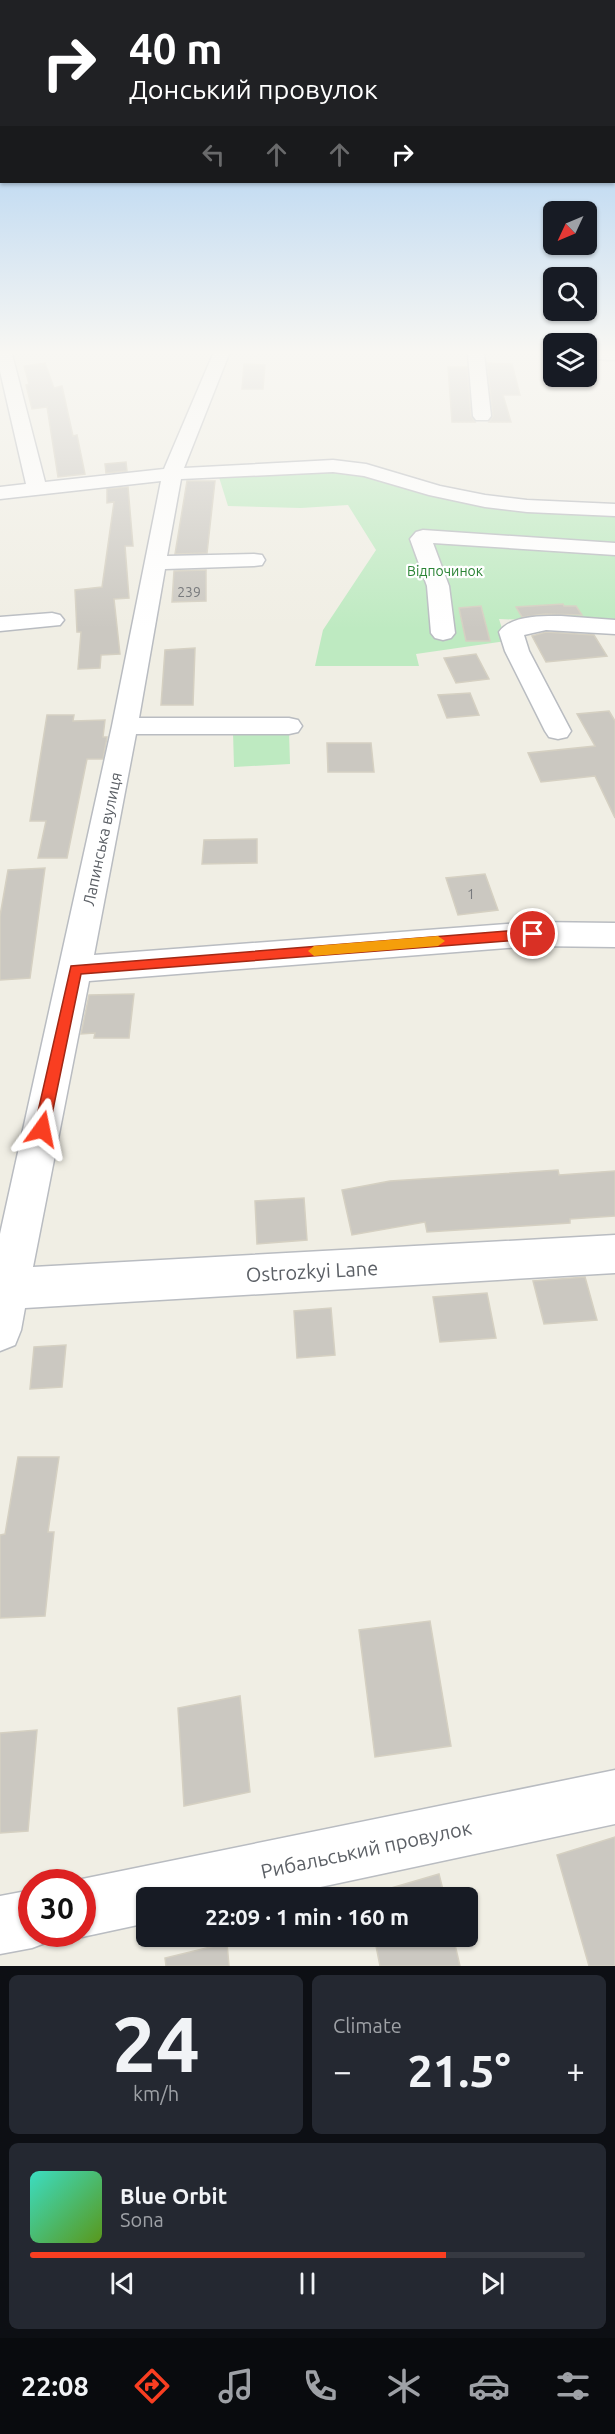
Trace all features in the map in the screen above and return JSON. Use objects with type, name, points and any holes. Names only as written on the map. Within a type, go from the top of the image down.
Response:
[{"type":"street","points":[[26,446],[37,489]]},
{"type":"street","name":"Лапинська вулиця","points":[[0,1330],[125,726],[172,474],[184,446]]},
{"type":"street","points":[[0,493],[172,474],[333,466],[366,470],[436,491],[485,501],[527,506],[615,510]]},
{"type":"street","points":[[443,633],[438,586],[421,539],[423,536],[615,549]]},
{"type":"street","points":[[156,563],[254,560]]},
{"type":"street","points":[[0,624],[51,620]]},
{"type":"street","points":[[558,730],[521,659],[511,632],[523,626],[542,624],[615,627]]},
{"type":"street","points":[[125,726],[289,726]]},
{"type":"street","points":[[75,969],[533,934],[615,935]]},
{"type":"street","name":"Ostrozkyi Lane","points":[[8,1289],[615,1254]]},
{"type":"street","name":"Рибальський провулок","points":[[96,1905],[615,1797]]},
{"type":"street","points":[[0,1925],[18,1921]]},
{"type":"green space","name":"Відпочинок","points":[[339,469],[427,492],[615,514],[615,623],[499,619],[506,641],[416,654],[419,666],[315,666],[323,630],[376,550],[348,505],[301,508],[228,506],[218,474]]},
{"type":"green space","points":[[289,731],[290,764],[234,767],[233,732]]},
{"type":"building","points":[[53,446],[79,446],[85,474],[58,477]]},
{"type":"building","points":[[126,462],[127,471],[106,473],[105,464]]},
{"type":"building","points":[[187,481],[215,481],[207,553],[175,554]]},
{"type":"building","points":[[128,487],[133,546],[125,546],[129,598],[114,599],[120,654],[101,655],[100,668],[78,669],[81,632],[77,632],[75,590],[102,587],[114,502],[107,503],[107,489]]},
{"type":"building","points":[[206,570],[206,601],[172,602],[174,571]]},
{"type":"building","points":[[563,604],[564,606],[576,606],[582,615],[545,614],[522,617],[516,607]]},
{"type":"building","points":[[481,606],[490,641],[466,641],[459,608]]},
{"type":"building","points":[[546,632],[594,635],[607,656],[546,662],[532,636]]},
{"type":"building","points":[[195,648],[193,705],[161,705],[165,650]]},
{"type":"building","points":[[476,654],[489,679],[456,683],[444,658]]},
{"type":"building","points":[[470,693],[479,715],[447,718],[438,695]]},
{"type":"building","points":[[609,711],[615,721],[615,818],[595,776],[541,782],[528,753],[595,746],[577,714]]},
{"type":"building","points":[[47,715],[74,715],[73,721],[105,720],[103,737],[107,737],[103,759],[87,759],[67,858],[38,858],[46,821],[30,821]]},
{"type":"building","points":[[327,743],[371,743],[374,772],[328,772]]},
{"type":"building","points":[[257,839],[257,863],[202,864],[204,840]]},
{"type":"building","points":[[45,868],[30,978],[0,980],[0,916],[8,870]]},
{"type":"building","points":[[485,874],[498,910],[458,915],[446,878]]},
{"type":"building","points":[[134,994],[129,1038],[94,1038],[95,1033],[81,1034],[89,995]]},
{"type":"building","points":[[558,1170],[559,1175],[615,1171],[615,1216],[570,1219],[570,1223],[427,1232],[425,1222],[352,1235],[342,1190],[390,1181]]},
{"type":"building","points":[[304,1198],[307,1240],[257,1244],[255,1201]]},
{"type":"building","points":[[585,1277],[597,1320],[544,1324],[533,1281]]},
{"type":"building","points":[[487,1293],[496,1338],[440,1342],[433,1297]]},
{"type":"building","points":[[331,1308],[335,1355],[297,1358],[294,1311]]},
{"type":"building","points":[[66,1345],[62,1387],[30,1389],[34,1347]]},
{"type":"building","points":[[18,1457],[59,1457],[48,1532],[54,1532],[45,1616],[0,1618],[0,1535],[5,1534]]},
{"type":"building","points":[[430,1621],[451,1746],[375,1757],[359,1630]]},
{"type":"building","points":[[240,1696],[250,1792],[184,1806],[178,1708]]},
{"type":"building","points":[[37,1730],[28,1831],[0,1833],[0,1733]]},
{"type":"building","points":[[615,1837],[615,1966],[589,1966],[557,1855]]},
{"type":"building","points":[[439,1874],[442,1887],[394,1887]]},
{"type":"building","points":[[210,1947],[227,1947],[229,1966],[166,1966],[165,1958]]},
{"type":"building","points":[[376,1947],[456,1947],[460,1966],[380,1966]]},
{"type":"slow traffic","points":[[314,951],[438,941]]},
{"type":"route","points":[[42,1129],[75,969],[533,934]]}]
